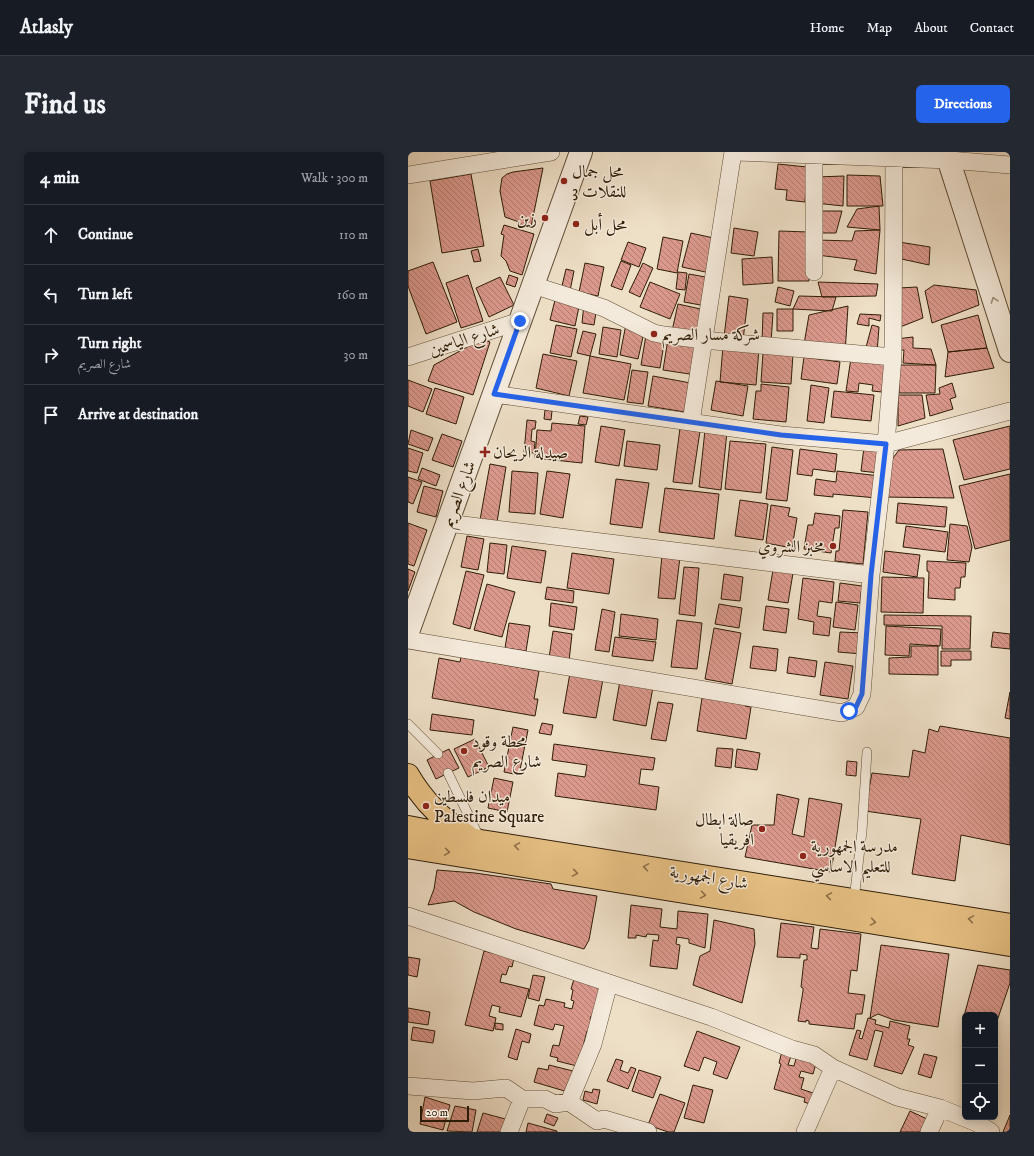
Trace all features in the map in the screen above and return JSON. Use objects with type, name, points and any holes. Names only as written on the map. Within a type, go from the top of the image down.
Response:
[{"type":"main road","points":[[408,775],[432,808],[445,820],[478,840]]},
{"type":"main road","name":"شارع الجمهورية","points":[[408,827],[478,840],[1010,925]]},
{"type":"main road","name":"شارع الجمهورية","points":[[408,847],[1010,945]]},
{"type":"street","points":[[408,175],[551,152]]},
{"type":"street","name":"شارع الصريم","points":[[408,632],[581,152]]},
{"type":"street","points":[[691,422],[734,152],[894,158],[947,156],[1010,165]]},
{"type":"street","points":[[814,155],[814,272]]},
{"type":"street","points":[[947,156],[1009,344]]},
{"type":"street","points":[[408,640],[842,712],[856,707],[862,694],[871,575],[886,444],[893,357],[894,158]]},
{"type":"street","points":[[533,285],[604,308],[654,332],[703,340],[893,357]]},
{"type":"street","name":"شارع الياسمين","points":[[408,357],[520,321]]},
{"type":"street","points":[[494,394],[781,435],[886,444],[1010,411]]},
{"type":"street","points":[[447,523],[871,575]]},
{"type":"street","points":[[408,916],[711,1017],[792,1050],[814,1055],[833,1068],[897,1097],[940,1108],[977,1123],[991,1132]]},
{"type":"street","points":[[569,1102],[593,1044],[610,983]]},
{"type":"street","points":[[805,1132],[833,1068]]},
{"type":"street","points":[[408,1086],[474,1091],[506,1088],[522,1099],[545,1099],[555,1104],[569,1102]]},
{"type":"street","points":[[509,1132],[522,1099]]},
{"type":"street","points":[[569,1102],[595,1127],[604,1119],[648,1132]]},
{"type":"street","points":[[929,1132],[940,1108]]},
{"type":"lane","points":[[408,724],[438,754]]},
{"type":"lane","points":[[854,900],[868,752]]},
{"type":"lane","points":[[448,774],[478,840]]},
{"type":"building","points":[[778,164],[807,167],[805,202],[786,200],[787,190],[775,189]]},
{"type":"building","points":[[543,168],[531,227],[521,227],[519,222],[505,217],[500,191],[502,178],[513,172]]},
{"type":"building","points":[[471,174],[484,246],[442,253],[430,181]]},
{"type":"building","points":[[847,175],[880,176],[883,206],[847,206]]},
{"type":"building","points":[[844,176],[843,206],[815,203],[816,177]]},
{"type":"building","points":[[879,206],[880,230],[847,227],[857,209]]},
{"type":"building","points":[[819,211],[842,211],[836,233],[816,233]]},
{"type":"building","points":[[504,225],[534,234],[522,275],[510,271],[506,261],[501,256],[504,235],[501,234]]},
{"type":"building","points":[[734,228],[758,232],[754,256],[731,253]]},
{"type":"building","points":[[880,230],[876,274],[854,270],[857,260],[817,255],[817,240],[852,241],[855,231]]},
{"type":"building","points":[[779,231],[809,232],[809,281],[778,281]]},
{"type":"building","points":[[691,233],[718,239],[710,273],[682,267]]},
{"type":"building","points":[[663,237],[683,241],[677,273],[657,269]]},
{"type":"building","points":[[628,242],[646,248],[639,267],[621,260]]},
{"type":"building","points":[[899,242],[930,247],[929,265],[897,258]]},
{"type":"building","points":[[478,249],[481,261],[474,262],[471,251]]},
{"type":"building","points":[[772,257],[773,283],[743,285],[742,259]]},
{"type":"building","points":[[621,261],[631,265],[622,290],[611,286]]},
{"type":"building","points":[[433,262],[457,322],[426,334],[408,286],[408,271]]},
{"type":"building","points":[[585,263],[604,267],[598,296],[579,292]]},
{"type":"building","points":[[643,263],[653,268],[640,297],[629,292]]},
{"type":"building","points":[[566,269],[574,271],[570,291],[561,290]]},
{"type":"building","points":[[678,272],[687,273],[685,290],[676,289]]},
{"type":"building","points":[[689,274],[711,278],[706,306],[684,302]]},
{"type":"building","points":[[468,275],[483,321],[461,328],[446,283]]},
{"type":"building","points":[[509,275],[518,278],[515,287],[506,284]]},
{"type":"building","points":[[500,277],[514,305],[489,317],[476,288]]},
{"type":"building","points":[[650,282],[680,294],[670,319],[640,307]]},
{"type":"building","points":[[818,282],[878,284],[876,296],[822,297]]},
{"type":"building","points":[[934,285],[976,290],[979,305],[932,323],[925,291]]},
{"type":"building","points":[[778,287],[794,291],[790,306],[775,302]]},
{"type":"building","points":[[917,287],[923,318],[895,329],[899,288]]},
{"type":"building","points":[[556,296],[580,302],[575,326],[550,320]]},
{"type":"building","points":[[729,296],[748,299],[743,340],[724,337]]},
{"type":"building","points":[[799,296],[836,297],[832,311],[793,309]]},
{"type":"building","points":[[584,304],[597,306],[594,325],[582,323]]},
{"type":"building","points":[[678,304],[705,310],[699,338],[672,331]]},
{"type":"building","points":[[848,306],[845,354],[803,350],[809,315]]},
{"type":"building","points":[[777,309],[793,309],[793,331],[777,331]]},
{"type":"building","points":[[763,313],[773,313],[771,343],[762,342]]},
{"type":"building","points":[[860,314],[881,315],[880,321],[869,318],[869,326],[857,324]]},
{"type":"building","points":[[978,315],[987,348],[948,352],[941,325]]},
{"type":"building","points":[[626,324],[645,328],[638,359],[620,355]]},
{"type":"building","points":[[556,325],[577,329],[571,357],[550,353]]},
{"type":"building","points":[[872,325],[879,327],[877,353],[865,351]]},
{"type":"building","points":[[603,327],[621,330],[617,357],[599,354]]},
{"type":"building","points":[[583,331],[596,334],[590,356],[577,353]]},
{"type":"building","points":[[646,335],[665,338],[660,368],[641,365]]},
{"type":"building","points":[[913,337],[913,348],[931,349],[936,365],[903,363],[904,350],[899,350],[896,339]]},
{"type":"building","points":[[482,339],[490,342],[473,395],[428,381],[434,365]]},
{"type":"building","points":[[668,339],[701,344],[696,375],[663,370]]},
{"type":"building","points":[[723,346],[759,349],[756,385],[720,382]]},
{"type":"building","points":[[987,348],[994,368],[945,377],[948,352]]},
{"type":"building","points":[[763,353],[793,354],[791,384],[761,382]]},
{"type":"building","points":[[543,354],[577,361],[569,396],[536,388]]},
{"type":"building","points":[[590,356],[631,364],[624,400],[583,393]]},
{"type":"building","points":[[804,357],[840,362],[837,384],[801,379]]},
{"type":"building","points":[[851,358],[886,363],[882,392],[872,391],[873,385],[859,383],[858,392],[846,391]]},
{"type":"building","points":[[899,365],[936,365],[935,393],[899,393]]},
{"type":"building","points":[[632,370],[648,372],[643,404],[627,402]]},
{"type":"building","points":[[653,376],[696,384],[691,413],[648,406]]},
{"type":"building","points":[[408,380],[432,389],[423,412],[408,406]]},
{"type":"building","points":[[716,381],[748,386],[743,416],[711,410]]},
{"type":"building","points":[[952,383],[956,397],[950,399],[953,409],[930,416],[926,395],[940,394],[939,388]]},
{"type":"building","points":[[761,384],[789,387],[786,422],[753,419],[756,391],[761,391]]},
{"type":"building","points":[[811,385],[829,388],[824,423],[807,421]]},
{"type":"building","points":[[435,388],[464,397],[456,424],[426,414]]},
{"type":"building","points":[[834,391],[874,395],[871,421],[831,417]]},
{"type":"building","points":[[898,395],[922,395],[925,418],[898,426]]},
{"type":"building","points":[[545,410],[552,411],[551,420],[544,419]]},
{"type":"building","points":[[580,416],[588,417],[586,425],[578,424]]},
{"type":"building","points":[[527,420],[536,421],[535,429],[532,429],[531,441],[535,442],[534,453],[524,452]]},
{"type":"building","points":[[552,423],[585,426],[582,463],[535,458],[537,430],[551,431]]},
{"type":"building","points":[[601,426],[625,430],[619,466],[595,462]]},
{"type":"building","points":[[1010,426],[1010,469],[964,480],[953,440]]},
{"type":"building","points":[[680,428],[700,431],[692,484],[673,482]]},
{"type":"building","points":[[411,430],[433,438],[428,451],[408,444]]},
{"type":"building","points":[[705,430],[727,432],[721,490],[699,487]]},
{"type":"building","points":[[442,434],[462,441],[453,467],[432,460]]},
{"type":"building","points":[[627,441],[660,445],[657,470],[624,466]]},
{"type":"building","points":[[730,441],[766,444],[761,493],[725,489]]},
{"type":"building","points":[[772,447],[793,450],[787,501],[766,499]]},
{"type":"building","points":[[864,447],[882,450],[879,473],[861,471]]},
{"type":"building","points":[[408,448],[423,453],[417,473],[408,471]]},
{"type":"building","points":[[800,449],[837,454],[835,472],[813,469],[812,476],[797,474]]},
{"type":"building","points":[[943,449],[954,498],[882,497],[884,470],[899,450]]},
{"type":"building","points":[[490,464],[506,467],[497,522],[480,520]]},
{"type":"building","points":[[422,468],[440,475],[436,486],[418,479]]},
{"type":"building","points":[[512,471],[538,473],[535,514],[509,512]]},
{"type":"building","points":[[547,471],[570,474],[563,518],[540,514]]},
{"type":"building","points":[[837,471],[880,476],[877,498],[833,494],[833,497],[814,495],[816,479],[836,482]]},
{"type":"building","points":[[1010,474],[1010,540],[975,549],[959,486]]},
{"type":"building","points":[[408,477],[422,482],[413,504],[408,502]]},
{"type":"building","points":[[616,479],[649,483],[642,528],[610,524]]},
{"type":"building","points":[[424,486],[443,491],[436,517],[417,512]]},
{"type":"building","points":[[665,488],[719,494],[714,539],[659,532]]},
{"type":"building","points":[[740,500],[768,504],[763,540],[735,536]]},
{"type":"building","points":[[898,503],[947,507],[945,527],[896,523]]},
{"type":"building","points":[[771,505],[790,508],[788,516],[797,518],[792,548],[766,543]]},
{"type":"building","points":[[843,510],[868,512],[863,564],[835,561],[836,551],[839,551]]},
{"type":"building","points":[[815,513],[840,516],[839,528],[835,528],[831,553],[804,549],[808,525],[813,525]]},
{"type":"building","points":[[408,523],[427,530],[414,566],[408,564]]},
{"type":"building","points":[[950,524],[967,526],[972,547],[969,562],[947,560]]},
{"type":"building","points":[[906,526],[948,532],[945,552],[903,547]]},
{"type":"building","points":[[467,536],[484,539],[478,570],[461,567]]},
{"type":"building","points":[[490,543],[507,545],[504,574],[487,572]]},
{"type":"building","points":[[512,546],[546,551],[541,583],[507,578]]},
{"type":"building","points":[[885,551],[920,555],[917,577],[883,572]]},
{"type":"building","points":[[572,553],[614,559],[609,594],[567,588]]},
{"type":"building","points":[[662,555],[680,557],[675,599],[658,598]]},
{"type":"building","points":[[927,561],[966,563],[965,577],[961,577],[960,588],[955,588],[955,600],[928,598],[929,572],[927,571]]},
{"type":"building","points":[[684,567],[699,568],[695,616],[679,614]]},
{"type":"building","points":[[408,569],[415,572],[408,591]]},
{"type":"building","points":[[773,570],[793,573],[788,603],[768,600]]},
{"type":"building","points":[[466,571],[484,575],[470,629],[453,624]]},
{"type":"building","points":[[724,574],[743,577],[740,601],[721,599]]},
{"type":"building","points":[[882,577],[924,578],[923,613],[881,612]]},
{"type":"building","points":[[803,578],[834,582],[832,603],[819,601],[817,616],[831,618],[829,636],[813,634],[814,622],[798,619]]},
{"type":"building","points":[[840,583],[862,586],[860,603],[838,601]]},
{"type":"building","points":[[487,584],[515,592],[502,637],[474,630]]},
{"type":"building","points":[[547,587],[574,591],[573,603],[545,599]]},
{"type":"building","points":[[836,602],[858,605],[855,630],[833,627]]},
{"type":"building","points":[[551,603],[577,607],[574,630],[549,626]]},
{"type":"building","points":[[719,604],[742,608],[739,628],[715,624]]},
{"type":"building","points":[[766,606],[789,609],[786,633],[763,630]]},
{"type":"building","points":[[602,609],[615,612],[609,652],[595,650]]},
{"type":"building","points":[[621,614],[658,619],[656,640],[619,636]]},
{"type":"building","points":[[884,615],[971,616],[970,649],[942,649],[942,626],[884,625]]},
{"type":"building","points":[[677,620],[702,623],[697,669],[671,667]]},
{"type":"building","points":[[509,623],[530,626],[526,651],[505,648]]},
{"type":"building","points":[[886,626],[941,629],[940,646],[910,644],[909,656],[885,655]]},
{"type":"building","points":[[714,628],[741,633],[732,684],[705,679]]},
{"type":"building","points":[[553,631],[572,634],[569,661],[549,658]]},
{"type":"building","points":[[840,632],[864,633],[862,654],[838,652]]},
{"type":"building","points":[[993,632],[1010,634],[1010,649],[991,647]]},
{"type":"building","points":[[615,637],[656,642],[653,661],[612,656]]},
{"type":"building","points":[[753,646],[778,649],[776,671],[750,668]]},
{"type":"building","points":[[911,646],[938,646],[938,675],[889,674],[889,658],[911,657]]},
{"type":"building","points":[[941,651],[971,651],[971,660],[951,660],[951,666],[941,666]]},
{"type":"building","points":[[461,657],[539,671],[534,699],[538,699],[535,716],[432,698],[439,658],[460,662]]},
{"type":"building","points":[[789,657],[817,661],[815,677],[787,673]]},
{"type":"building","points":[[825,662],[853,666],[848,699],[820,695]]},
{"type":"building","points":[[570,673],[603,679],[596,718],[563,713]]},
{"type":"building","points":[[620,681],[653,687],[646,726],[613,720]]},
{"type":"building","points":[[1010,692],[1010,719],[1005,718]]},
{"type":"building","points":[[702,698],[746,700],[745,706],[751,707],[746,739],[697,731]]},
{"type":"building","points":[[658,702],[673,704],[666,741],[651,739]]},
{"type":"building","points":[[432,714],[474,720],[472,735],[430,730]]},
{"type":"building","points":[[542,723],[553,725],[551,735],[539,733]]},
{"type":"building","points":[[940,726],[1010,738],[1010,845],[961,835],[955,881],[912,874],[921,819],[865,811],[872,773],[909,777],[913,750],[925,753],[929,729],[938,732]]},
{"type":"building","points":[[513,727],[528,730],[519,775],[504,772]]},
{"type":"building","points":[[475,739],[489,767],[468,777],[454,749]]},
{"type":"building","points":[[554,744],[655,758],[653,770],[641,769],[639,784],[659,787],[656,810],[555,796],[558,773],[585,777],[587,765],[552,760]]},
{"type":"building","points":[[717,748],[733,749],[731,768],[715,766]]},
{"type":"building","points":[[449,749],[459,768],[436,779],[427,760]]},
{"type":"building","points":[[737,749],[760,753],[757,770],[735,767]]},
{"type":"building","points":[[847,761],[857,762],[856,776],[846,775]]},
{"type":"building","points":[[494,778],[513,782],[507,812],[488,808]]},
{"type":"building","points":[[777,794],[799,799],[792,834],[804,837],[809,798],[842,804],[831,872],[745,857],[752,825],[774,825]]},
{"type":"building","points":[[437,870],[475,873],[551,884],[553,889],[597,896],[589,940],[584,949],[516,929],[474,912],[454,901],[428,905],[434,889]]},
{"type":"building","points":[[631,905],[662,909],[660,927],[677,929],[678,911],[708,914],[705,948],[689,943],[689,939],[677,937],[676,944],[680,945],[677,969],[650,966],[653,940],[658,941],[659,935],[647,934],[646,937],[636,935],[636,938],[628,938]]},
{"type":"building","points":[[714,920],[754,929],[755,944],[742,1003],[693,985],[700,956],[710,951]]},
{"type":"building","points":[[781,923],[814,927],[811,948],[818,949],[820,929],[861,934],[857,971],[851,970],[848,993],[865,995],[862,1014],[856,1014],[854,1029],[809,1024],[809,1021],[806,1020],[806,1022],[798,1021],[803,991],[803,988],[801,987],[804,960],[807,960],[807,955],[800,954],[800,958],[777,957]]},
{"type":"building","points":[[881,945],[949,954],[938,1027],[894,1020],[878,1014],[870,1018]]},
{"type":"building","points":[[484,951],[514,958],[512,967],[509,966],[506,975],[502,974],[500,982],[529,989],[521,1017],[499,1012],[500,1007],[492,1005],[489,1016],[496,1018],[493,1031],[465,1025]]},
{"type":"building","points":[[408,957],[420,959],[417,977],[408,975]]},
{"type":"building","points":[[978,965],[1010,970],[1010,983],[998,1018],[998,1012],[965,1012]]},
{"type":"building","points":[[533,975],[545,977],[539,1001],[528,998]]},
{"type":"building","points":[[574,979],[602,986],[595,1016],[591,1016],[590,1020],[597,1022],[594,1032],[587,1031],[577,1066],[557,1061],[558,1058],[550,1056],[553,1045],[559,1046],[564,1026],[555,1024],[553,1030],[534,1025],[539,1005],[544,1006],[546,999],[565,1003],[564,1007],[572,1009],[574,1001],[571,1000],[573,990],[571,989]]},
{"type":"building","points":[[408,1008],[430,1012],[428,1025],[408,1022]]},
{"type":"building","points":[[868,1018],[876,1020],[875,1024],[889,1028],[890,1021],[910,1026],[907,1039],[910,1039],[908,1045],[914,1047],[902,1074],[874,1066],[883,1032],[875,1030],[867,1060],[849,1055],[857,1030],[861,1031],[859,1038],[862,1039]]},
{"type":"building","points":[[495,1023],[503,1024],[503,1030],[495,1029]]},
{"type":"building","points":[[413,1027],[435,1031],[433,1043],[411,1040]]},
{"type":"building","points":[[516,1029],[531,1034],[529,1043],[522,1041],[517,1060],[508,1057]]},
{"type":"building","points":[[697,1031],[740,1047],[727,1079],[713,1074],[717,1062],[704,1057],[699,1071],[684,1066]]},
{"type":"building","points":[[782,1051],[792,1053],[788,1065],[794,1066],[797,1055],[817,1060],[813,1074],[801,1071],[799,1077],[804,1078],[801,1089],[816,1094],[813,1105],[804,1102],[805,1098],[774,1089],[781,1064],[779,1063]]},
{"type":"building","points":[[924,1054],[937,1057],[931,1078],[918,1074]]},
{"type":"building","points":[[616,1059],[623,1061],[620,1070],[628,1073],[631,1067],[636,1069],[628,1089],[607,1081]]},
{"type":"building","points":[[549,1065],[573,1071],[568,1092],[534,1082],[538,1068],[548,1070]]},
{"type":"building","points":[[639,1070],[661,1077],[653,1098],[632,1091]]},
{"type":"building","points":[[693,1085],[713,1090],[704,1123],[684,1118]]},
{"type":"building","points":[[593,1089],[600,1090],[597,1104],[583,1100],[585,1091],[592,1093]]},
{"type":"building","points":[[660,1094],[685,1103],[674,1132],[668,1132],[648,1125]]},
{"type":"building","points":[[425,1097],[450,1105],[443,1130],[420,1124]]},
{"type":"building","points":[[455,1106],[476,1110],[472,1132],[447,1131]]},
{"type":"building","points":[[910,1111],[929,1120],[924,1132],[900,1132]]},
{"type":"building","points":[[483,1113],[509,1120],[504,1132],[477,1132]]},
{"type":"building","points":[[547,1114],[558,1118],[554,1126],[544,1122]]},
{"type":"building","points":[[1010,1115],[1010,1132],[1003,1132]]},
{"type":"building","points":[[528,1123],[557,1131],[557,1132],[526,1132]]},
{"type":"place","name":"محل جمال 3 للنقلات","points":[[564,181]]},
{"type":"place","name":"زين","points":[[545,218]]},
{"type":"place","name":"محل أبل","points":[[576,224]]},
{"type":"place","name":"شركة مسار الصريم","points":[[654,334]]},
{"type":"place","name":"صيدلة الريحان","points":[[485,452]]},
{"type":"place","name":"مخبز الشروي","points":[[833,546]]},
{"type":"place","name":"محطة وقود شارع الصريم","points":[[464,751]]},
{"type":"place","name":"ميدان فلسطين Palestine Square","points":[[426,806]]},
{"type":"place","name":"صالة ابطال افريقيا","points":[[762,829]]},
{"type":"place","name":"مدرسة الجمهورية للتعليم الاساسي","points":[[803,856]]},
{"type":"route","points":[[520,321],[494,394],[590,409],[781,435],[886,444],[871,575],[862,694],[856,707],[849,711]]}]
